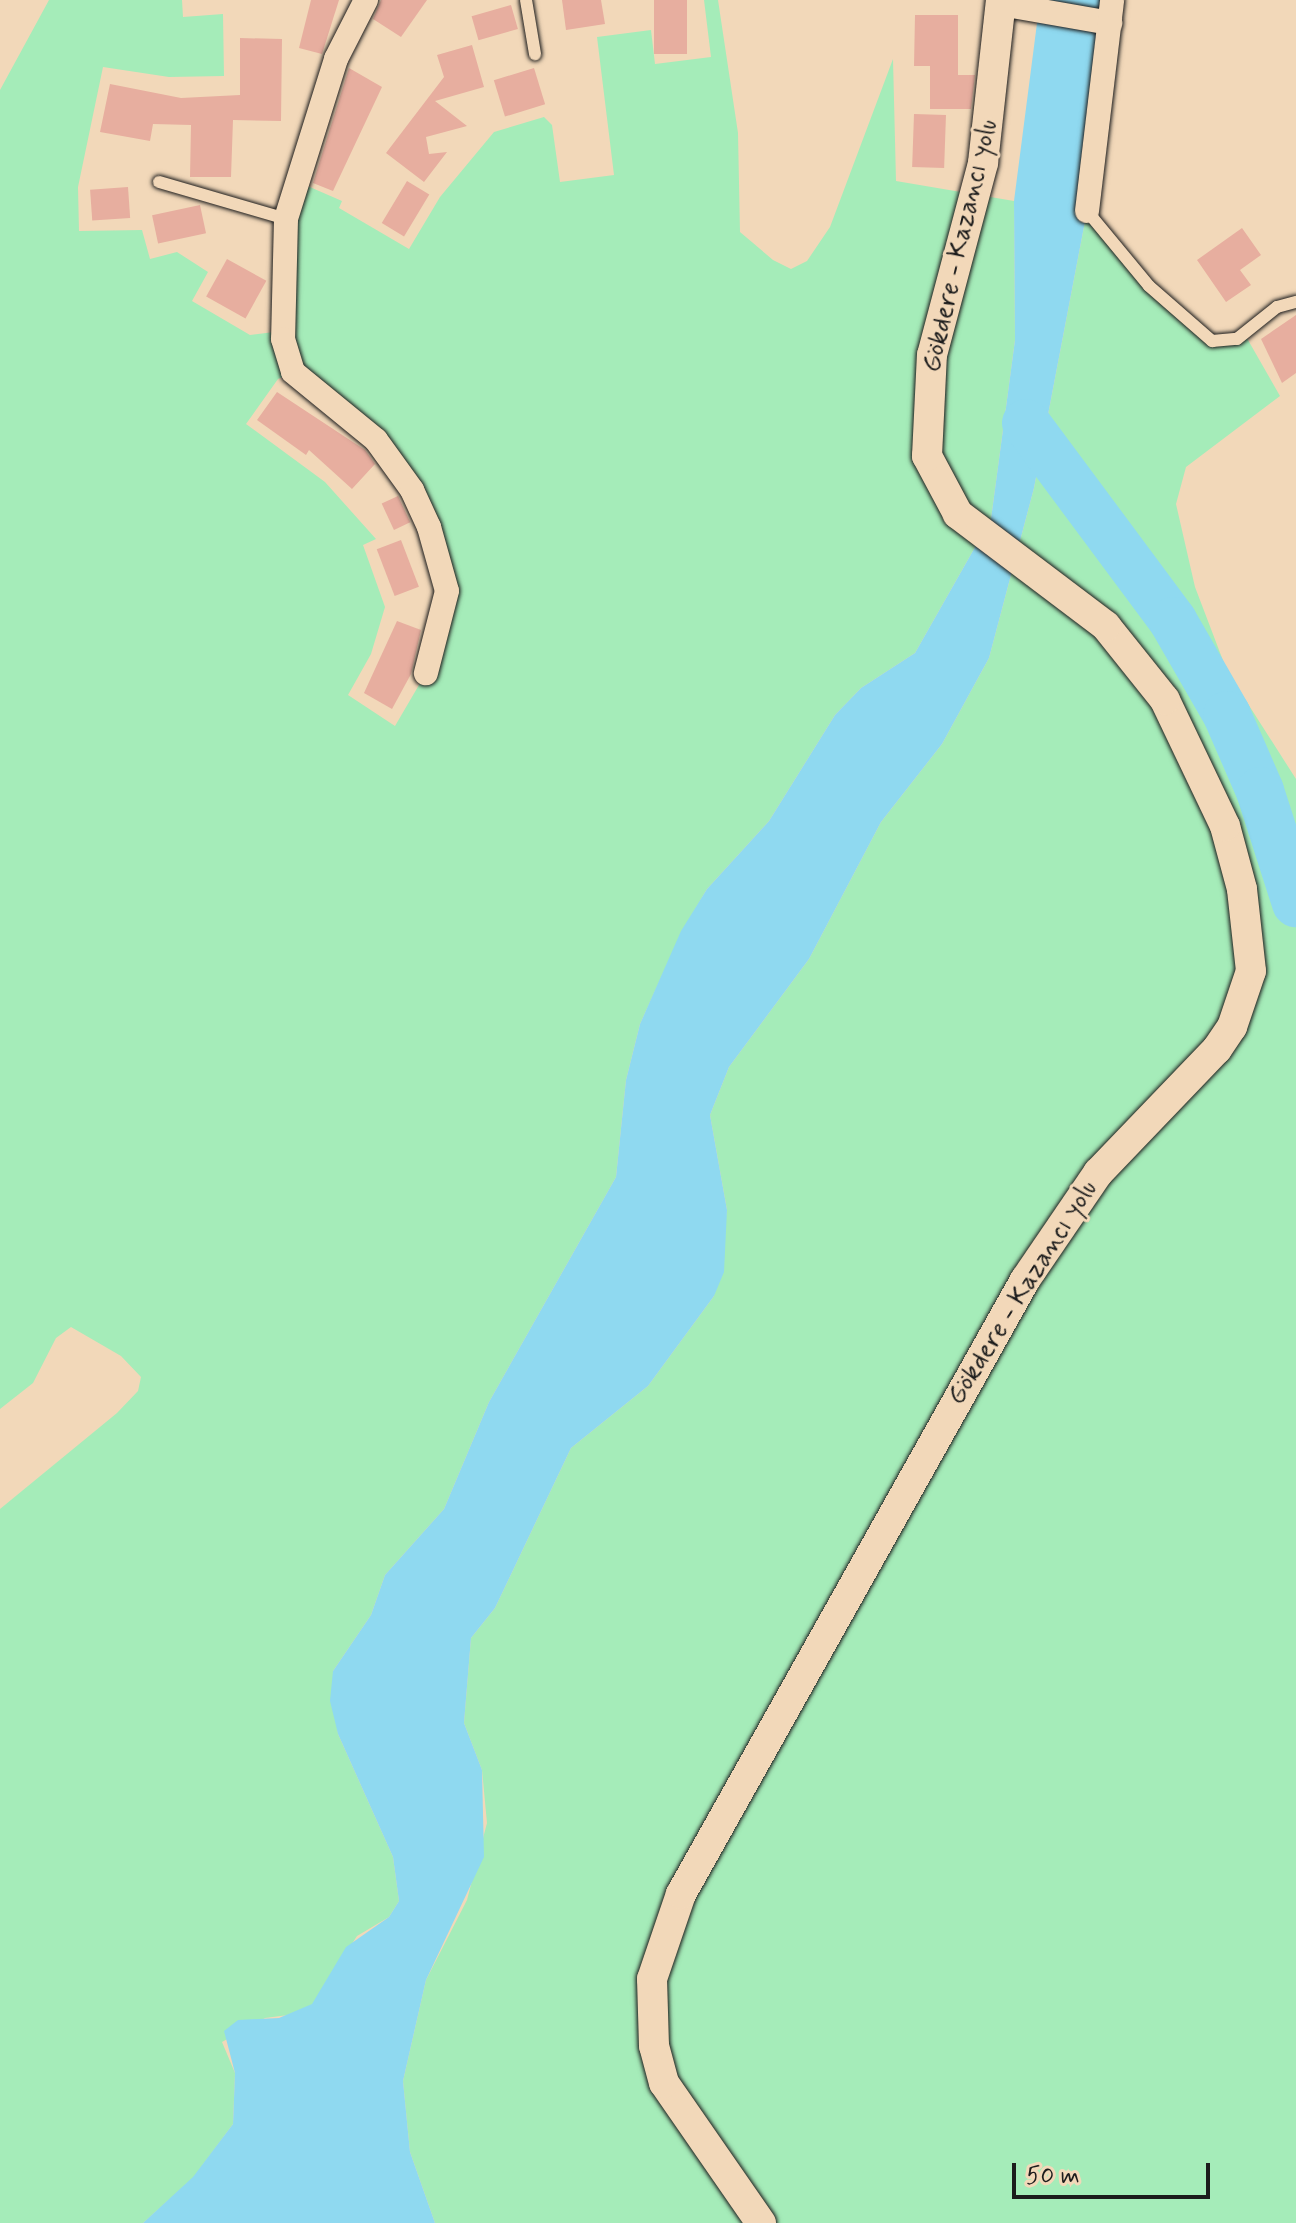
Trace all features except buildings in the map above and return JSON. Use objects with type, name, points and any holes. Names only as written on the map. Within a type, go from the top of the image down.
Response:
[{"type":"street","points":[[366,0],[336,59],[286,219],[283,339],[293,372],[357,421],[395,464],[442,564],[445,617],[426,673]]},
{"type":"street","points":[[1001,2],[1105,14],[1087,211]]},
{"type":"street","name":"Gökdere - Kazancı yolu","points":[[761,2223],[664,2083],[654,2046],[652,1979],[676,1906],[1025,1280],[1098,1173],[1217,1049],[1238,1014],[1251,971],[1242,889],[1225,826],[1165,700],[1106,626],[958,514],[927,456],[934,342],[993,104],[1001,2]]},
{"type":"lane","points":[[526,0],[535,54]]},
{"type":"lane","points":[[159,182],[286,219]]},
{"type":"lane","points":[[1087,211],[1149,286],[1212,341],[1237,339],[1277,307],[1296,302]]},
{"type":"green space","points":[[49,0],[182,0],[183,17],[223,14],[224,76],[169,77],[103,67],[78,187],[79,231],[142,230],[150,259],[177,252],[208,272],[192,301],[250,335],[282,331],[296,181],[342,201],[339,208],[409,249],[440,197],[494,132],[544,117],[552,125],[560,182],[614,175],[597,37],[651,30],[655,64],[711,57],[704,0],[718,0],[738,133],[740,232],[773,260],[791,269],[807,261],[830,227],[893,59],[896,181],[1014,201],[1015,340],[991,519],[915,653],[861,688],[835,715],[769,821],[707,889],[682,931],[640,1024],[626,1080],[616,1177],[489,1402],[444,1509],[385,1575],[371,1615],[333,1671],[338,1734],[393,1857],[399,1901],[389,1917],[357,1936],[313,2004],[296,2014],[265,2018],[222,2042],[235,2073],[233,2124],[193,2178],[143,2223],[0,2223],[0,1509],[117,1413],[138,1391],[141,1377],[121,1356],[71,1327],[56,1338],[33,1383],[0,1409],[0,90]],"holes":[[[293,372],[412,490],[445,617],[426,673],[395,726],[348,695],[371,654],[385,607],[363,545],[376,539],[325,482],[246,424],[278,379]]]},
{"type":"green space","points":[[1087,211],[1206,338],[1244,333],[1280,396],[1186,467],[1176,504],[1195,587],[1227,671],[1296,779],[1296,2223],[435,2223],[410,2152],[403,2081],[426,1980],[467,1900],[487,1823],[482,1770],[464,1723],[471,1638],[495,1608],[571,1448],[648,1386],[714,1296],[727,1210],[710,1115],[729,1067],[809,959],[881,822],[942,744],[989,658],[1034,488]]},
{"type":"water","points":[[1040,0],[1112,0],[1087,211],[1034,488],[989,658],[942,744],[881,822],[809,959],[729,1067],[710,1115],[727,1210],[724,1272],[714,1296],[648,1386],[571,1448],[495,1608],[471,1638],[464,1723],[482,1770],[484,1857],[426,1980],[403,2081],[410,2152],[435,2223],[143,2223],[193,2177],[233,2124],[235,2073],[224,2031],[238,2020],[279,2018],[312,2004],[346,1947],[389,1917],[399,1901],[393,1857],[338,1734],[330,1701],[333,1671],[371,1615],[385,1575],[444,1509],[489,1402],[616,1177],[626,1080],[640,1024],[681,931],[707,889],[769,821],[835,715],[861,688],[915,653],[991,519],[1015,340],[1014,201]]},
{"type":"waterway","points":[[1026,423],[1173,621],[1227,715],[1260,791],[1296,903]]}]
